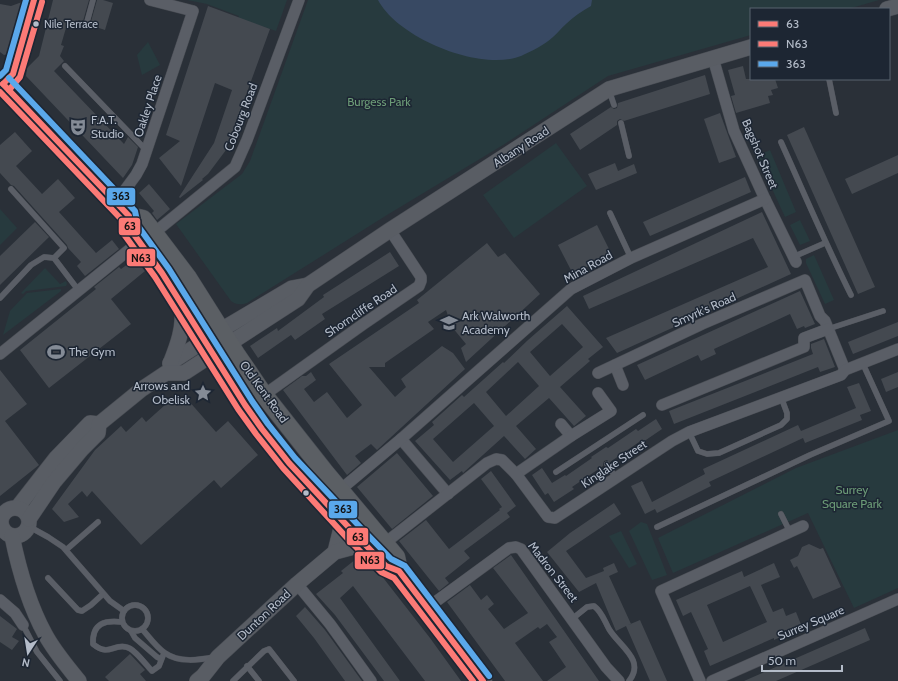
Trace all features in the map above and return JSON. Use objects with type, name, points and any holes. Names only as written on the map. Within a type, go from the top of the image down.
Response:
[{"type":"highway","name":"Old Kent Road","points":[[1,83],[129,216],[130,229],[147,237],[188,278],[264,395],[343,494],[396,557],[399,571],[483,681]]},
{"type":"highway","name":"Old Kent Road","points":[[147,237],[182,306],[262,429],[289,463],[386,566],[399,571]]},
{"type":"main road","points":[[1,83],[13,74],[34,0]]},
{"type":"main road","name":"Albany Road","points":[[168,368],[184,373],[208,347],[225,337],[292,288],[308,285],[390,230],[609,89],[750,47]]},
{"type":"main road","points":[[99,424],[98,433],[58,477],[22,534],[12,536],[7,534],[1,526],[2,516],[70,443],[90,424],[99,424],[168,368],[181,337],[184,318],[182,306]]},
{"type":"main road","points":[[335,552],[343,521],[343,494]]},
{"type":"main road","points":[[7,510],[24,511],[29,522]]},
{"type":"main road","points":[[12,536],[19,569],[31,606],[50,644],[79,681]]},
{"type":"main road","name":"Dunton Road","points":[[197,681],[203,676],[218,656],[297,584],[335,552],[365,544]]},
{"type":"street","name":"Oakley Place","points":[[116,202],[136,176],[147,151],[193,11],[150,0]]},
{"type":"street","name":"Cobourg Road","points":[[0,352],[235,167],[248,140],[299,0]]},
{"type":"street","name":"Bagshot Street","points":[[713,58],[734,131],[765,199],[795,259]]},
{"type":"street","name":"Mina Road","points":[[343,494],[366,464],[401,439],[571,289],[631,258],[765,199]]},
{"type":"street","name":"Shorncliffe Road","points":[[264,395],[419,286],[420,277],[390,230]]},
{"type":"street","name":"Smyrk's Road","points":[[598,373],[702,324],[805,280],[820,316],[825,321],[828,329]]},
{"type":"street","points":[[662,404],[804,347],[804,338],[828,329],[845,370]]},
{"type":"street","name":"Kinglake Street","points":[[384,543],[487,463],[496,459],[502,460],[516,474],[548,517],[556,518],[672,441],[690,432],[840,375],[845,370],[863,364],[898,348]]},
{"type":"street","points":[[615,365],[623,385]]},
{"type":"street","points":[[516,474],[610,411],[598,393]]},
{"type":"street","points":[[561,424],[571,436]]},
{"type":"street","points":[[401,439],[448,494]]},
{"type":"street","points":[[700,681],[661,591],[804,526]]},
{"type":"street","name":"Madron Street","points":[[427,608],[510,548],[516,547],[521,550],[606,667],[619,681]]},
{"type":"street","points":[[297,584],[330,624],[371,681]]},
{"type":"street","name":"Surrey Square","points":[[712,681],[898,599]]},
{"type":"street","points":[[0,600],[16,613],[23,625]]},
{"type":"lane","points":[[87,22],[94,0]]},
{"type":"lane","points":[[65,66],[147,151]]},
{"type":"lane","points":[[829,80],[836,114]]},
{"type":"lane","points":[[609,89],[614,105]]},
{"type":"lane","points":[[621,123],[629,156]]},
{"type":"lane","name":"Bagshot Street","points":[[781,142],[825,243],[851,295]]},
{"type":"lane","points":[[10,189],[64,248],[54,258]]},
{"type":"lane","points":[[610,213],[631,258]]},
{"type":"lane","name":"Bagshot Street","points":[[795,259],[825,243]]},
{"type":"lane","points":[[0,298],[31,265],[44,257],[54,258],[79,291]]},
{"type":"lane","points":[[828,329],[883,310]]},
{"type":"lane","points":[[657,527],[810,455],[888,421],[863,364]]},
{"type":"lane","points":[[690,432],[698,451],[707,454],[719,453],[781,425],[787,419],[787,412],[781,397]]},
{"type":"lane","points":[[556,472],[597,449],[643,415]]},
{"type":"lane","points":[[607,464],[616,478]]},
{"type":"lane","points":[[781,514],[790,532]]},
{"type":"lane","points":[[29,522],[66,550],[103,594],[124,611]]},
{"type":"lane","points":[[66,550],[98,522]]},
{"type":"lane","points":[[48,578],[78,610],[82,611],[103,594]]},
{"type":"lane","points":[[131,631],[137,632],[143,630],[148,621],[148,616],[144,608],[136,605],[124,611],[122,622],[124,626],[131,631],[135,638],[161,659]]},
{"type":"lane","points":[[572,619],[587,607],[594,606],[599,610],[610,630],[630,654],[634,662],[634,675],[629,681]]},
{"type":"lane","points":[[122,622],[109,621],[96,628],[92,636],[93,644],[98,649],[107,650],[124,646],[130,648],[152,671],[159,666],[164,653]]},
{"type":"lane","points":[[23,625],[37,652],[60,681]]},
{"type":"lane","points":[[143,630],[164,653],[175,658],[195,661],[218,656]]},
{"type":"lane","points":[[232,681],[264,651],[270,649],[294,681]]},
{"type":"lane","points":[[247,666],[259,681]]},
{"type":"green space","points":[[187,0],[287,0],[276,31],[238,18],[239,16],[207,4]]},
{"type":"green space","name":"Burgess Park","points":[[308,0],[879,0],[851,8],[750,8],[750,35],[608,76],[503,145],[387,215],[247,303],[237,304],[231,301],[176,224],[242,174],[250,161]]},
{"type":"green space","points":[[148,42],[160,65],[142,75],[137,55]]},
{"type":"green space","points":[[556,143],[587,186],[514,238],[483,195]]},
{"type":"green space","points":[[770,150],[796,212],[785,217],[757,156]]},
{"type":"green space","points":[[0,209],[17,228],[0,245]]},
{"type":"green space","points":[[800,220],[810,241],[800,245],[790,225]]},
{"type":"green space","points":[[814,255],[834,300],[825,304],[806,263],[806,259]]},
{"type":"green space","points":[[45,268],[60,284],[66,281],[66,286],[26,291],[23,294],[21,293]]},
{"type":"green space","points":[[61,289],[61,291],[3,335],[10,311],[27,293]]},
{"type":"green space","name":"Surrey Square Park","points":[[898,430],[898,588],[854,608],[808,513],[673,573],[658,538],[796,468]]},
{"type":"green space","points":[[641,522],[647,524],[667,575],[652,580],[629,531]]},
{"type":"green space","points":[[621,531],[637,564],[629,568],[609,536]]},
{"type":"water","points":[[378,0],[592,0],[591,6],[572,19],[546,43],[521,56],[504,60],[484,59],[463,55],[421,39],[403,27],[388,14]]},
{"type":"building","points":[[53,0],[89,0],[83,25],[68,21],[61,45],[64,46],[60,56],[64,61],[54,71],[124,144],[128,137],[138,147],[132,165],[123,178],[26,76],[27,68],[39,56]]},
{"type":"building","points":[[97,0],[113,3],[105,30],[90,25]]},
{"type":"building","points":[[22,2],[9,54],[4,55],[0,52],[0,4],[11,6]]},
{"type":"building","points":[[208,6],[270,29],[226,150],[208,174],[202,179],[203,180],[180,198],[179,197],[214,143],[232,90],[215,83],[181,186],[159,158],[180,141],[166,135]]},
{"type":"building","points":[[743,66],[746,79],[775,80],[778,88],[771,90],[773,95],[768,96],[770,103],[736,113],[731,96],[735,95],[728,70]]},
{"type":"building","points":[[705,75],[710,94],[624,121],[620,119],[617,121],[617,125],[580,150],[570,134],[611,107],[614,109],[617,108],[618,103]]},
{"type":"building","points":[[720,113],[736,157],[719,163],[704,119]]},
{"type":"building","points":[[804,127],[875,287],[858,294],[787,135]]},
{"type":"building","points":[[15,132],[32,151],[16,166],[42,194],[58,179],[75,198],[59,212],[96,253],[112,240],[119,249],[85,276],[77,266],[81,262],[67,245],[14,186],[11,185],[0,173],[0,145]]},
{"type":"building","points":[[898,155],[898,173],[852,194],[845,179]]},
{"type":"building","points":[[615,163],[618,171],[634,164],[637,173],[596,190],[588,174]]},
{"type":"building","points":[[745,177],[751,192],[650,236],[643,222]]},
{"type":"building","points":[[149,184],[170,209],[157,220],[152,213],[154,211],[139,193]]},
{"type":"building","points":[[762,212],[791,274],[617,353],[606,338],[768,267],[753,238],[589,309],[583,296]]},
{"type":"building","points":[[35,222],[49,237],[0,285],[0,256]]},
{"type":"building","points":[[597,225],[612,255],[573,274],[558,245]]},
{"type":"building","points":[[487,243],[498,257],[505,253],[540,294],[466,362],[461,348],[466,344],[452,327],[446,310],[428,322],[434,329],[385,363],[385,367],[369,367],[395,397],[406,387],[401,379],[442,346],[453,353],[465,369],[377,450],[371,444],[355,456],[361,463],[347,475],[283,390],[302,376],[306,376],[311,372],[316,380],[304,389],[314,402],[327,392],[347,418],[362,405],[329,364],[419,303],[417,300]]},
{"type":"building","points":[[390,252],[399,266],[322,314],[325,319],[295,340],[291,335],[258,358],[250,346],[277,328],[278,331],[324,297],[323,295]]},
{"type":"building","points":[[135,259],[145,271],[111,299],[131,324],[49,388],[20,350],[96,289],[94,287],[119,267],[121,269]]},
{"type":"building","points":[[800,291],[815,324],[797,329],[790,314],[714,349],[716,354],[701,361],[698,355],[645,380],[637,365]]},
{"type":"building","points":[[567,306],[603,347],[588,359],[590,361],[560,387],[586,416],[574,426],[549,398],[516,426],[536,449],[525,459],[504,436],[463,473],[462,471],[450,480],[415,441],[434,425],[432,422],[462,395],[464,397],[503,362],[504,363]],"holes":[[[562,324],[583,347],[550,376],[530,352]],[[518,362],[539,386],[506,416],[486,392]],[[474,403],[494,426],[453,462],[433,439]]]},
{"type":"building","points":[[898,322],[898,336],[853,354],[848,342]]},
{"type":"building","points":[[824,339],[835,367],[820,372],[818,367],[674,424],[669,411],[813,354],[811,344]]},
{"type":"building","points":[[0,370],[27,404],[5,421],[39,465],[0,496]]},
{"type":"building","points":[[898,372],[898,387],[886,392],[881,379]]},
{"type":"building","points":[[859,383],[871,411],[860,415],[862,420],[805,443],[803,438],[709,482],[711,486],[657,513],[655,509],[645,514],[631,486],[642,481],[652,502],[705,474],[703,469],[798,425],[801,431],[856,408],[847,387]]},
{"type":"building","points":[[175,396],[183,404],[188,400],[216,432],[228,421],[258,455],[221,488],[214,480],[141,545],[92,491],[87,497],[82,491],[68,504],[79,517],[64,522],[52,509],[95,450],[121,426],[126,432],[142,417],[146,422]]},
{"type":"building","points":[[656,419],[662,429],[643,442],[642,440],[610,462],[607,460],[604,461],[603,466],[572,487],[574,489],[554,502],[548,493],[545,495],[532,475],[542,468],[552,483],[565,475],[566,476],[606,447],[608,448],[636,429],[638,431]]},
{"type":"building","points":[[397,453],[433,496],[392,529],[357,487]]},
{"type":"building","points":[[491,471],[516,506],[507,513],[510,517],[464,551],[470,558],[445,578],[449,583],[439,591],[399,541],[426,520],[449,549],[502,507],[481,479]]},
{"type":"building","points":[[614,503],[621,514],[566,551],[586,578],[604,571],[603,568],[614,563],[618,572],[609,576],[631,624],[640,620],[667,681],[650,681],[626,626],[616,631],[596,583],[579,592],[547,552],[570,533]]},
{"type":"building","points":[[809,544],[820,549],[823,548],[841,587],[813,599],[797,566],[794,568],[790,560],[798,556],[802,547]]},
{"type":"building","points":[[361,555],[378,575],[381,575],[461,681],[425,681],[353,586],[340,598],[400,681],[384,681],[335,615],[316,594],[343,573],[341,571]]},
{"type":"building","points":[[511,555],[599,681],[547,681],[566,667],[549,642],[557,637],[547,624],[540,629],[538,627],[515,643],[543,681],[505,681],[447,602],[470,585],[481,600],[487,595],[494,604],[488,609],[504,629],[528,613],[493,568]]},
{"type":"building","points":[[774,563],[780,577],[761,585],[773,612],[783,608],[786,616],[796,612],[802,627],[710,666],[704,651],[708,649],[691,612],[683,616],[676,600],[742,571],[744,577]],"holes":[[[750,586],[767,622],[723,642],[707,605]]]},
{"type":"building","points":[[305,607],[325,630],[362,681],[345,681],[296,616]]},
{"type":"building","points":[[0,616],[17,629],[12,637],[19,641],[12,650],[0,642]]},
{"type":"building","points":[[865,628],[870,640],[776,681],[744,681]]},
{"type":"building","points":[[130,654],[145,670],[140,674],[146,681],[109,681],[105,677]]},
{"type":"transit line","name":"363","points":[[0,76],[6,70],[26,0]]},
{"type":"transit line","name":"63","points":[[3,84],[13,74],[34,0]]},
{"type":"transit line","name":"N63","points":[[9,90],[20,77],[42,2]]},
{"type":"transit line","name":"363","points":[[9,78],[135,211],[138,226],[169,269],[268,424],[295,458],[360,527],[391,559],[405,566],[489,676]]},
{"type":"transit line","name":"63","points":[[3,84],[129,216],[130,229],[162,273],[245,405],[262,429],[289,463],[354,533],[386,566],[399,571],[483,681]]},
{"type":"transit line","name":"N63","points":[[0,92],[121,219],[123,233],[155,277],[238,409],[256,434],[283,468],[348,539],[381,572],[394,578],[473,681]]},
{"type":"place","name":"Nile Terrace","points":[[36,24]]},
{"type":"place","name":"F.A.T. Studio","points":[[78,127]]},
{"type":"place","name":"Ark Walworth Academy","points":[[449,323]]},
{"type":"place","name":"The Gym","points":[[56,352]]},
{"type":"place","name":"Arrows and Obelisk","points":[[203,393]]}]
